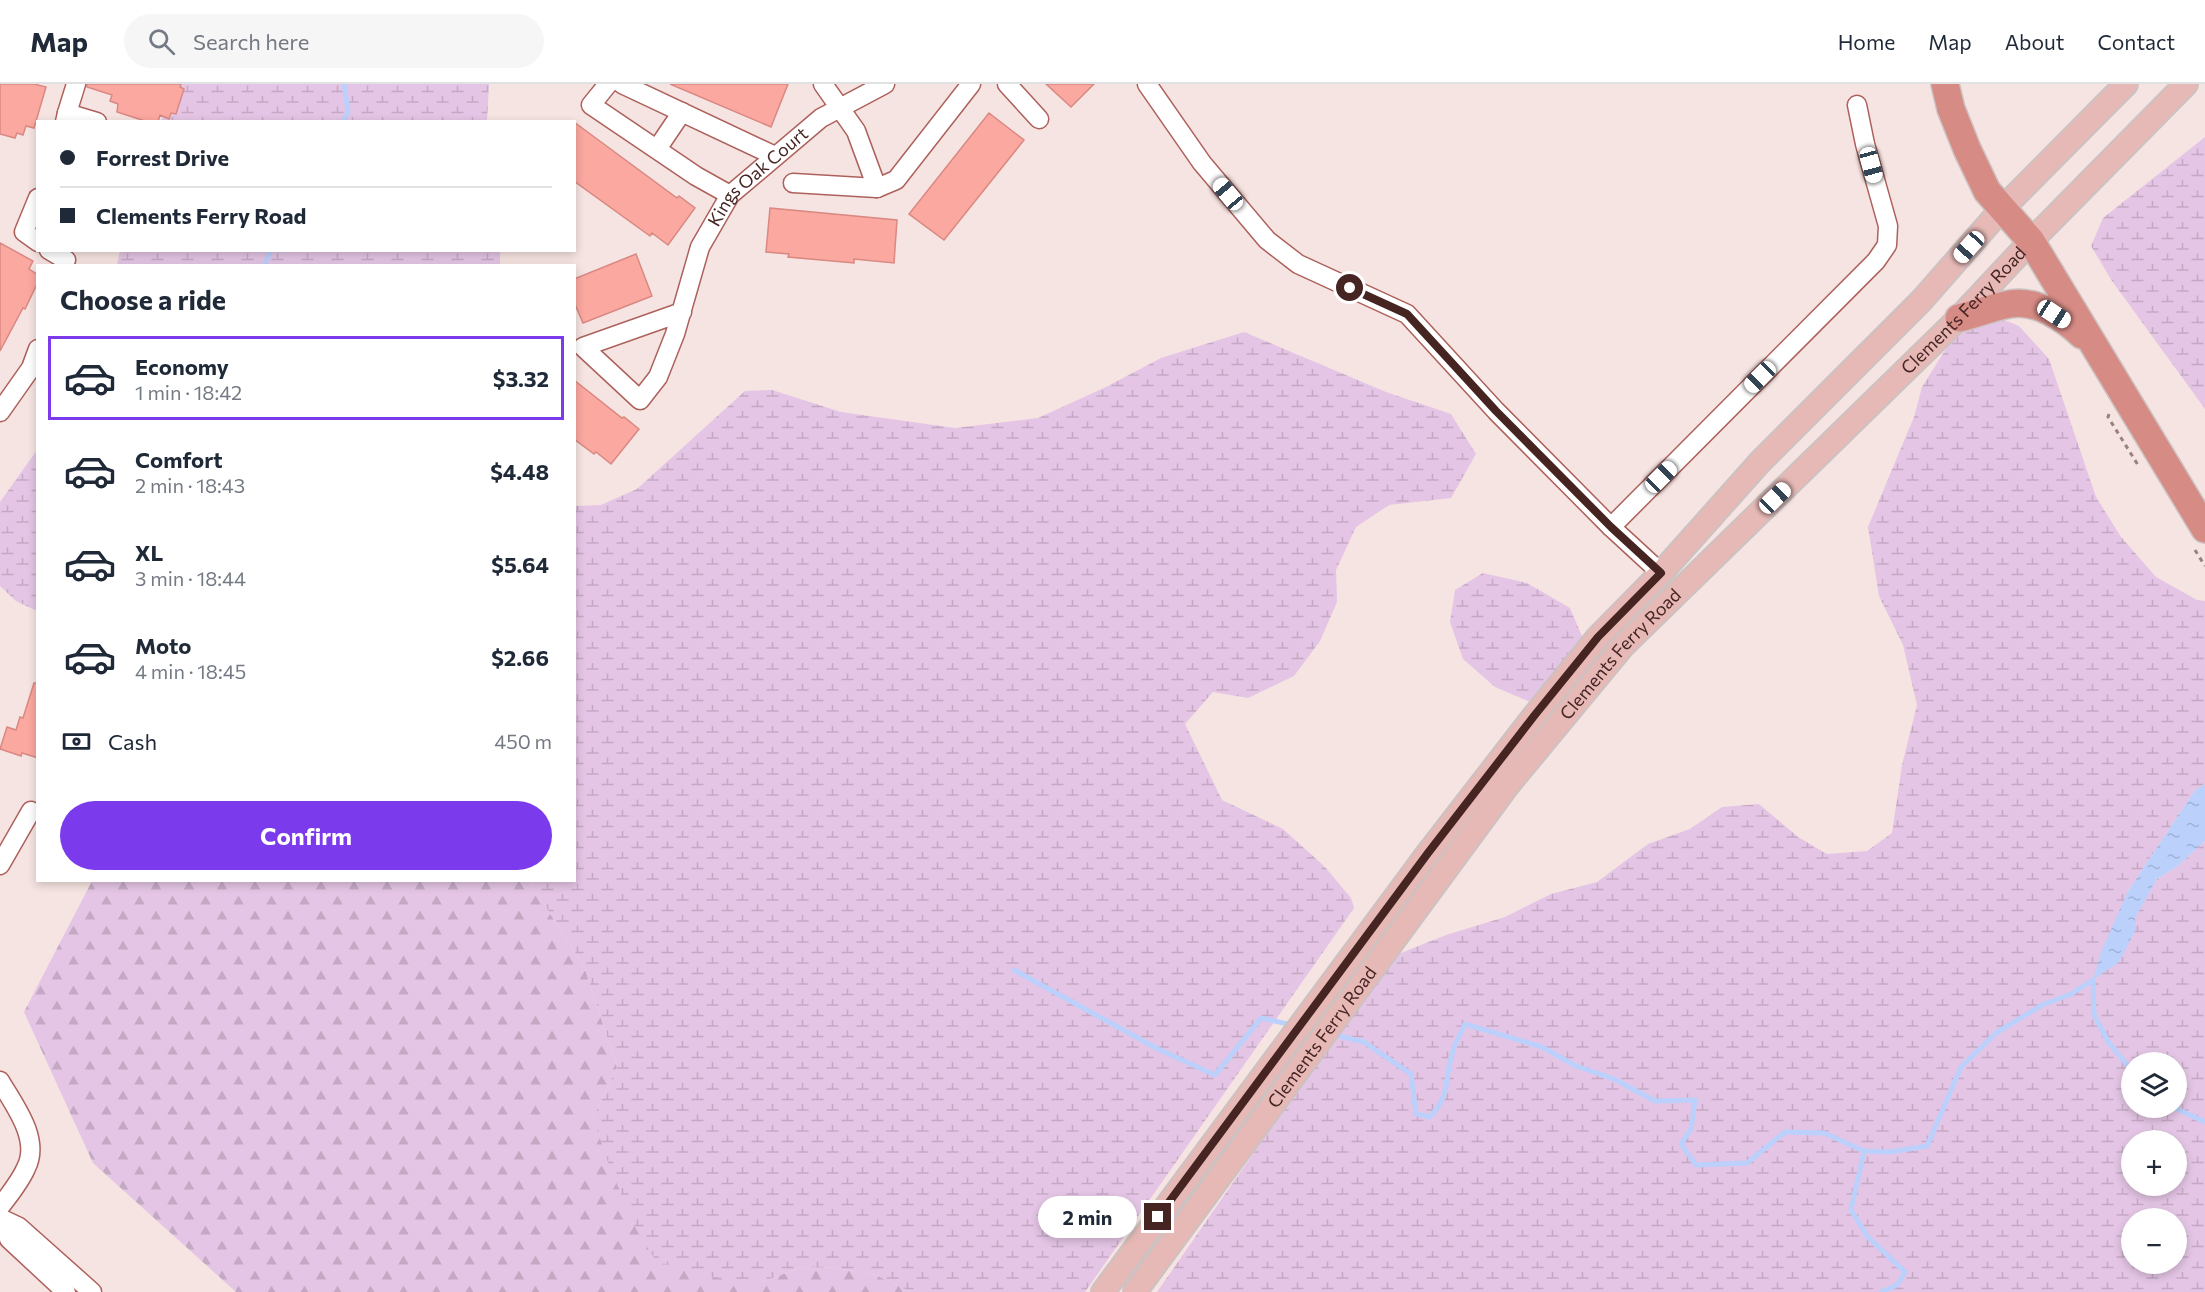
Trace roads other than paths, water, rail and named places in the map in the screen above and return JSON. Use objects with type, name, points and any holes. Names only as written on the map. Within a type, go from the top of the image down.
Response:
[{"type":"highway","points":[[1945,84],[1951,109],[1966,149],[1987,191],[2031,241],[2205,529]]},
{"type":"highway","points":[[1959,318],[2011,304],[2029,304],[2054,314],[2092,344]]},
{"type":"main road","name":"Clements Ferry Road","points":[[1103,1292],[1428,853],[1598,637],[1661,573],[1760,462],[1922,300],[2003,208],[2126,84]]},
{"type":"main road","name":"Clements Ferry Road","points":[[1135,1292],[1508,785],[1623,646],[1959,318],[2031,241],[2186,84]]},
{"type":"street","points":[[76,84],[66,118],[82,120]]},
{"type":"street","points":[[608,84],[591,105],[696,176],[730,195]]},
{"type":"street","points":[[622,84],[775,156]]},
{"type":"street","points":[[823,84],[856,131],[878,188]]},
{"type":"street","name":"Kings Oak Court","points":[[682,312],[583,348],[640,400],[658,377],[682,312],[700,247],[730,195],[821,118],[885,84]]},
{"type":"street","points":[[793,183],[878,188],[896,180],[971,84]]},
{"type":"street","points":[[1007,84],[1039,118]]},
{"type":"street","points":[[1147,84],[1202,163],[1267,240],[1298,264],[1407,314],[1496,411],[1611,527],[1661,573]]},
{"type":"street","points":[[1611,527],[1876,261],[1887,245],[1888,226],[1865,144],[1857,105]]},
{"type":"street","points":[[657,150],[682,112]]},
{"type":"street","points":[[36,203],[24,232],[36,241]]},
{"type":"street","points":[[53,252],[68,259]]},
{"type":"street","points":[[0,412],[31,368],[36,354]]},
{"type":"street","points":[[0,865],[32,811]]},
{"type":"street","points":[[0,1081],[18,1111],[29,1137],[30,1152],[27,1167],[2,1216],[9,1239],[66,1292]]},
{"type":"street","points":[[2,1216],[19,1227],[92,1292]]},
{"type":"water","points":[[2205,784],[2205,841],[2178,866],[2157,879],[2135,918],[2136,929],[2119,962],[2093,980],[2101,952],[2128,891],[2195,790]]},
{"type":"waterway","points":[[344,84],[348,112],[344,120]]},
{"type":"waterway","points":[[265,264],[270,252]]},
{"type":"waterway","points":[[1014,970],[1158,1049],[1215,1075],[1261,1018],[1292,1025]]},
{"type":"waterway","points":[[2093,980],[2094,1015],[2109,1043],[2121,1058]]},
{"type":"waterway","points":[[1331,1034],[1364,1042],[1411,1074],[1416,1114],[1430,1117],[1437,1109],[1446,1087],[1453,1050],[1465,1024],[1542,1047],[1576,1066],[1614,1079],[1655,1101],[1695,1100],[1691,1129],[1681,1144],[1696,1165],[1747,1163],[1785,1132],[1824,1133],[1864,1151],[1890,1152],[1927,1146],[1961,1067],[1996,1033],[2042,1005],[2071,994],[2093,980]]},
{"type":"waterway","points":[[2187,1114],[2205,1122]]},
{"type":"waterway","points":[[1864,1151],[1851,1210],[1867,1236],[1905,1272],[1897,1285],[1881,1292]]}]
